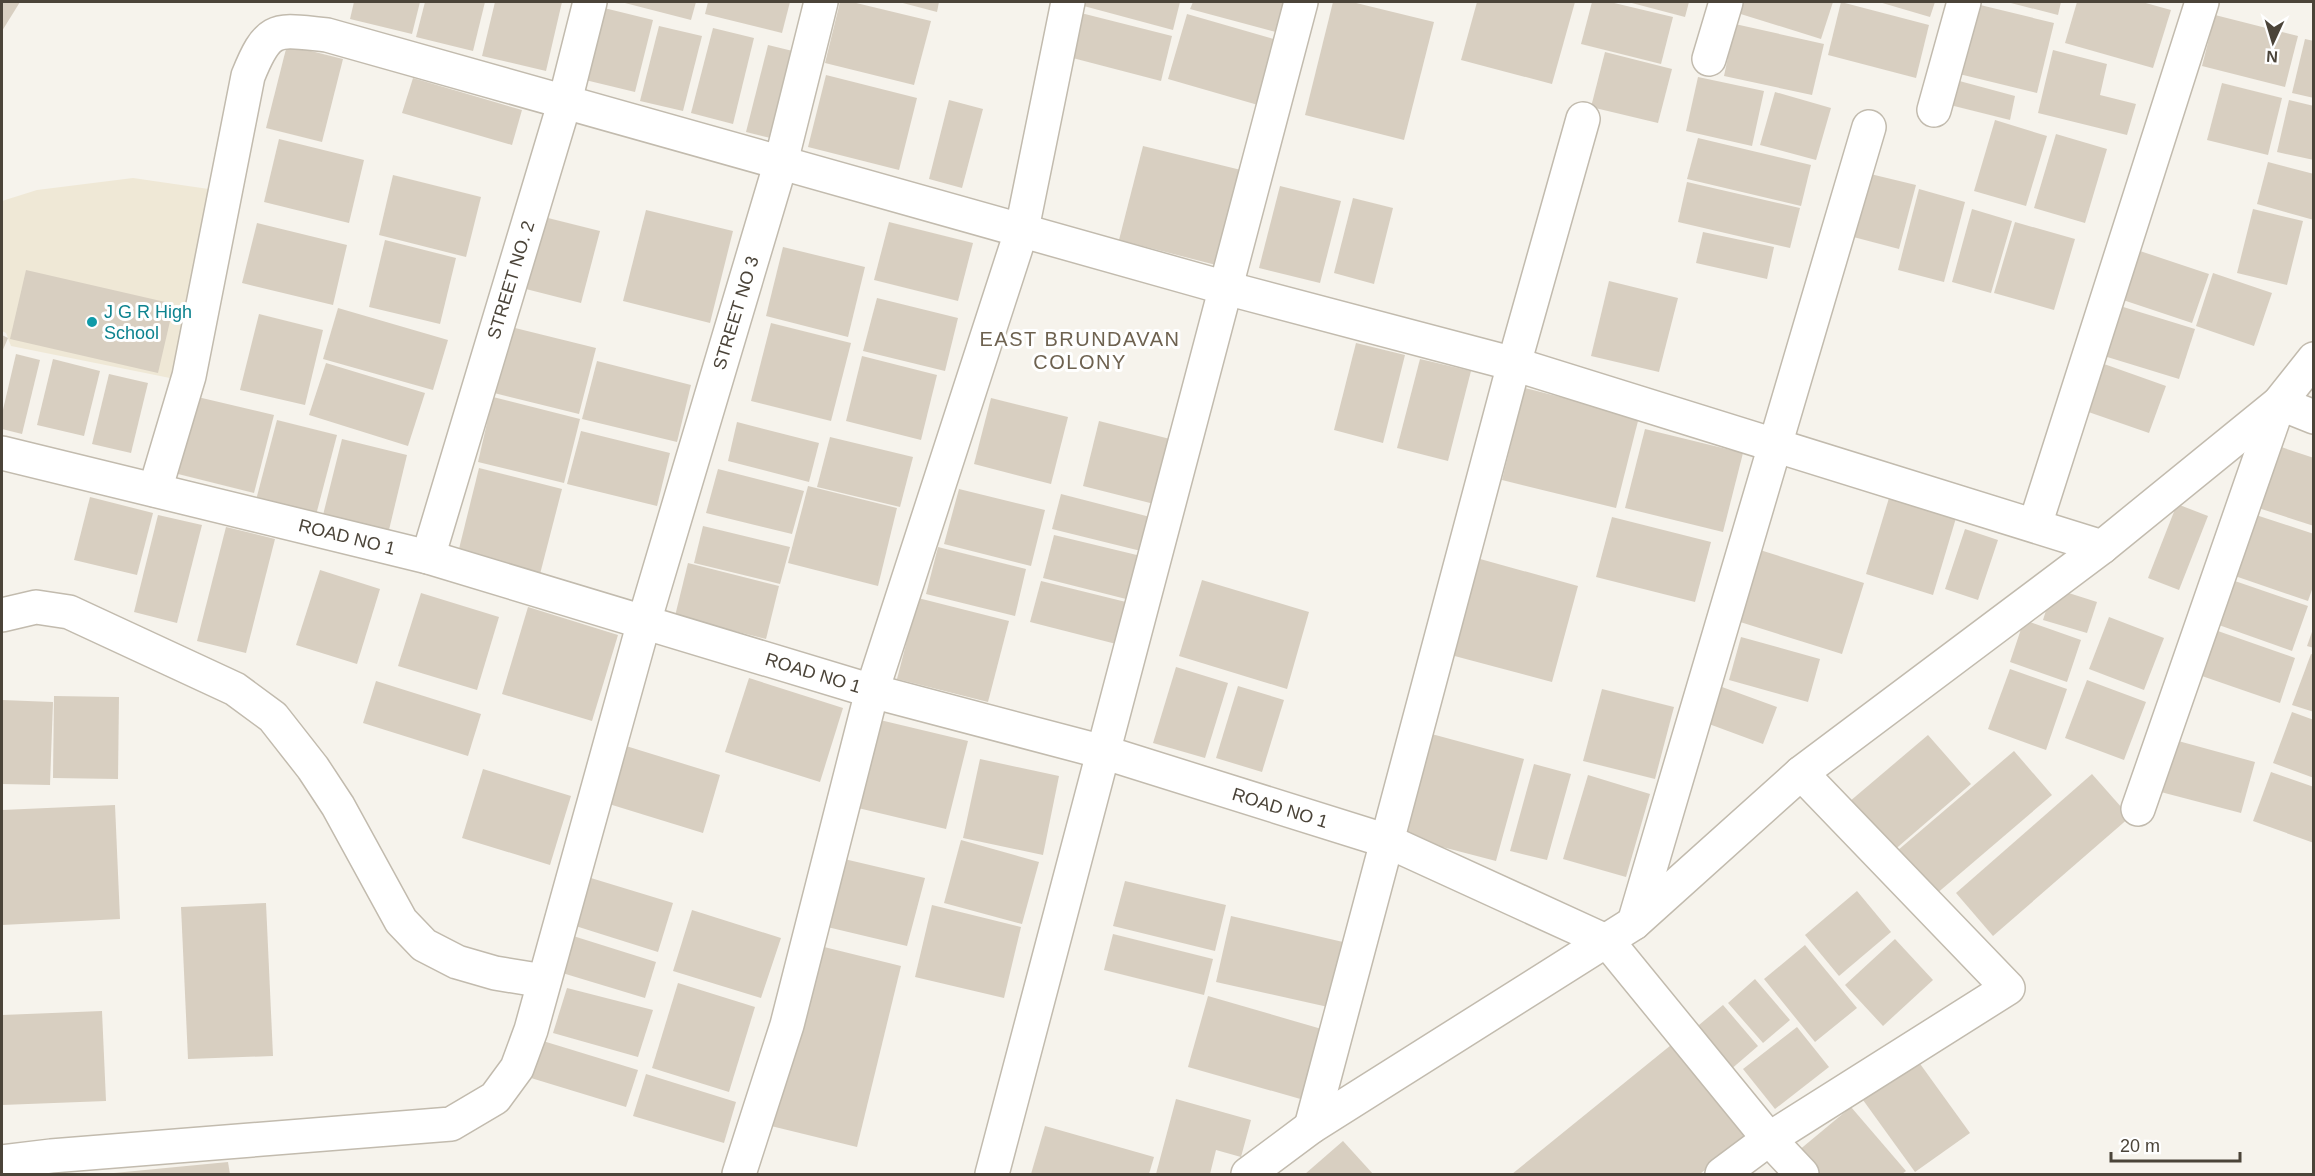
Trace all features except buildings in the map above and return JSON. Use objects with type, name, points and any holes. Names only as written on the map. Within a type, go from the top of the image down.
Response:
[{"type":"street","name":"STREET NO. 2","points":[[428,557],[565,101],[590,2]]},
{"type":"street","name":"STREET NO 3","points":[[2,1162],[51,1156],[451,1124],[495,1098],[517,1068],[531,1030],[644,622],[780,162],[821,2]]},
{"type":"street","points":[[739,1174],[787,1025],[872,691],[1022,229],[1068,2]]},
{"type":"street","points":[[992,1174],[1301,2]]},
{"type":"street","points":[[1709,59],[1726,2]]},
{"type":"street","points":[[1934,110],[1964,2]]},
{"type":"street","points":[[2035,525],[2202,2]]},
{"type":"street","points":[[155,490],[189,375],[248,76],[260,47],[271,37],[285,31],[327,35],[1226,288],[1514,364],[2102,547]]},
{"type":"street","points":[[1311,1127],[1514,364],[1583,119]]},
{"type":"street","points":[[1621,933],[1775,445],[1869,127]]},
{"type":"street","points":[[1248,1174],[1311,1127],[1621,933],[1801,773],[2102,547],[2278,403],[2313,359]]},
{"type":"street","points":[[2278,403],[2313,417]]},
{"type":"street","points":[[2138,809],[2278,403]]},
{"type":"street","name":"ROAD NO 1","points":[[2,453],[428,557],[872,691],[1103,752],[1387,841],[1621,933]]},
{"type":"street","points":[[2,615],[36,607],[69,612],[235,689],[273,717],[313,768],[338,806],[401,921],[424,945],[457,962],[495,973],[544,981]]},
{"type":"street","points":[[1722,1174],[1769,1139],[2008,988],[1801,773]]},
{"type":"street","points":[[1621,933],[1769,1139],[1802,1174]]},
{"type":"shaded area","points":[[133,178],[243,194],[180,380],[11,346],[6,333],[2,331],[2,201],[37,190]]},
{"type":"place","name":"J G R High School","points":[[92,322]]},
{"type":"district","name":"EAST BRUNDAVAN COLONY","points":[[1080,350]]}]
